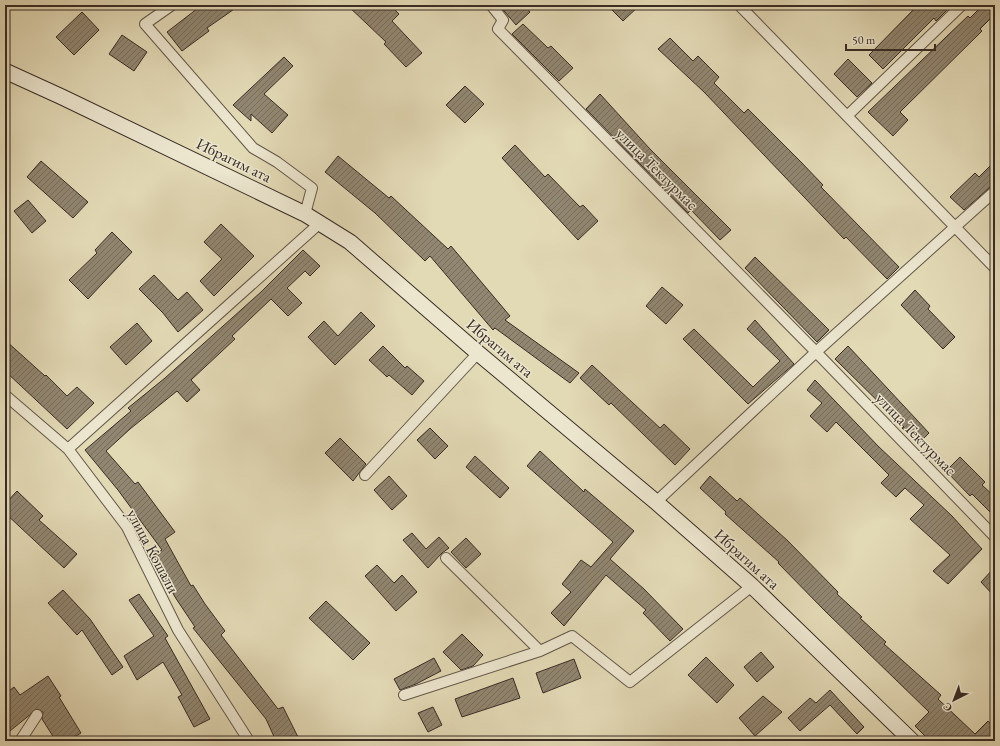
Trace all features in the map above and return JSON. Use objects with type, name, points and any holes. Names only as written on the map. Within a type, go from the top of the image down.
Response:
[{"type":"street","points":[[172,5],[145,24],[253,148],[277,162],[312,188],[305,214]]},
{"type":"street","name":"улица Тектурмас","points":[[491,5],[503,20],[498,29],[816,352],[995,537]]},
{"type":"street","points":[[738,5],[995,268]]},
{"type":"street","points":[[847,116],[962,5]]},
{"type":"street","name":"Ибрагим ата","points":[[5,71],[305,214],[350,242],[478,353],[656,502],[752,586],[912,741]]},
{"type":"street","points":[[656,502],[816,352],[995,191]]},
{"type":"street","points":[[68,449],[320,223]]},
{"type":"street","points":[[365,475],[478,353]]},
{"type":"street","name":"улица Кошали","points":[[5,395],[68,449],[127,527],[178,630],[249,741]]},
{"type":"street","points":[[446,558],[540,651]]},
{"type":"street","points":[[404,695],[540,651],[572,636],[630,682],[752,586]]},
{"type":"street","points":[[20,741],[37,715]]},
{"type":"building","points":[[202,5],[240,5],[207,28],[209,31],[182,51],[167,32]]},
{"type":"building","points":[[347,5],[390,5],[399,14],[392,21],[422,53],[406,67],[384,44],[386,42]]},
{"type":"building","points":[[499,5],[524,5],[530,12],[516,25]]},
{"type":"building","points":[[607,5],[640,5],[623,21]]},
{"type":"building","points":[[918,5],[952,5],[936,21],[934,18],[883,69],[869,55]]},
{"type":"building","points":[[983,5],[995,5],[995,14],[980,29],[982,31],[900,112],[908,120],[893,136],[868,112],[968,16],[970,18]]},
{"type":"building","points":[[82,12],[99,30],[74,55],[56,37]]},
{"type":"building","points":[[523,24],[548,48],[551,46],[573,68],[559,81],[512,34]]},
{"type":"building","points":[[122,35],[147,52],[134,71],[109,54]]},
{"type":"building","points":[[670,38],[693,61],[698,56],[719,77],[714,83],[744,113],[748,109],[823,185],[821,187],[899,267],[887,279],[846,237],[844,239],[704,92],[658,49]]},
{"type":"building","points":[[284,57],[293,66],[264,94],[288,115],[272,133],[251,114],[251,121],[233,105]]},
{"type":"building","points":[[848,59],[872,83],[857,97],[834,74]]},
{"type":"building","points":[[465,86],[484,104],[465,123],[446,105]]},
{"type":"building","points":[[600,94],[650,149],[731,230],[720,240],[691,210],[688,213],[586,109]]},
{"type":"building","points":[[515,145],[545,177],[548,174],[580,207],[583,205],[598,221],[578,240],[502,158]]},
{"type":"building","points":[[338,156],[389,198],[391,196],[448,249],[451,246],[510,316],[505,320],[579,373],[570,383],[495,328],[493,330],[430,256],[425,261],[375,213],[325,172]]},
{"type":"building","points":[[41,161],[88,202],[73,218],[27,177]]},
{"type":"building","points":[[995,161],[995,183],[964,210],[950,197],[975,173],[979,177]]},
{"type":"building","points":[[28,200],[46,221],[32,233],[14,211]]},
{"type":"building","points":[[221,224],[254,256],[214,296],[200,281],[222,259],[204,242]]},
{"type":"building","points":[[112,232],[132,252],[88,299],[69,280],[97,253],[95,250]]},
{"type":"building","points":[[303,250],[320,266],[310,276],[305,271],[287,288],[302,303],[288,316],[271,299],[232,336],[235,339],[191,380],[200,390],[187,402],[177,391],[130,429],[106,451],[135,484],[138,482],[175,532],[165,539],[191,586],[193,585],[225,631],[221,635],[278,709],[283,707],[300,741],[276,741],[266,719],[193,628],[195,627],[175,597],[153,555],[162,550],[118,490],[85,450],[131,411],[128,408],[165,378],[261,292]]},
{"type":"building","points":[[755,257],[829,330],[817,342],[745,268]]},
{"type":"building","points":[[154,275],[178,300],[187,292],[203,310],[178,332],[163,313],[139,289]]},
{"type":"building","points":[[662,287],[683,305],[666,324],[646,306]]},
{"type":"building","points":[[915,290],[930,306],[928,309],[955,337],[943,349],[901,305]]},
{"type":"building","points":[[361,312],[375,326],[335,365],[308,337],[324,321],[338,336]]},
{"type":"building","points":[[755,320],[794,364],[748,404],[683,339],[694,329],[753,387],[780,361],[747,329]]},
{"type":"building","points":[[137,323],[152,341],[126,365],[110,347]]},
{"type":"building","points":[[5,340],[45,376],[46,375],[67,396],[77,387],[94,403],[67,429],[5,371]]},
{"type":"building","points":[[383,346],[405,368],[407,366],[424,381],[412,395],[389,375],[387,377],[369,360]]},
{"type":"building","points":[[848,346],[929,433],[918,444],[902,428],[904,427],[835,359]]},
{"type":"building","points":[[592,365],[660,428],[664,424],[690,449],[675,465],[611,403],[609,405],[580,378]]},
{"type":"building","points":[[815,380],[878,446],[952,516],[982,549],[948,584],[933,571],[950,555],[910,519],[924,505],[905,488],[896,497],[881,483],[889,475],[836,422],[827,432],[810,416],[822,403],[807,390]]},
{"type":"building","points":[[430,428],[448,446],[435,459],[417,440]]},
{"type":"building","points":[[340,438],[366,464],[353,481],[325,453]]},
{"type":"building","points":[[540,451],[584,492],[585,489],[634,531],[610,559],[644,589],[683,629],[670,641],[643,613],[646,610],[606,575],[564,626],[551,613],[571,592],[562,584],[581,560],[591,567],[613,542],[527,466]]},
{"type":"building","points":[[475,456],[509,488],[500,498],[466,467]]},
{"type":"building","points":[[960,457],[985,482],[982,485],[995,497],[995,517],[972,494],[970,496],[946,471]]},
{"type":"building","points":[[389,476],[407,496],[392,510],[374,490]]},
{"type":"building","points":[[710,476],[737,501],[740,498],[787,540],[838,592],[837,594],[862,617],[860,618],[886,642],[884,644],[941,695],[938,699],[975,734],[988,721],[995,728],[995,741],[930,741],[915,726],[929,712],[826,612],[778,563],[779,562],[725,514],[726,512],[700,488]]},
{"type":"building","points":[[17,491],[43,516],[39,520],[77,554],[64,568],[5,513],[5,504]]},
{"type":"building","points":[[412,533],[426,549],[439,537],[449,548],[442,553],[428,568],[403,540]]},
{"type":"building","points":[[466,538],[481,554],[466,568],[451,552]]},
{"type":"building","points":[[377,565],[394,583],[402,575],[417,592],[396,611],[365,576]]},
{"type":"building","points":[[995,567],[995,597],[981,582]]},
{"type":"building","points":[[63,590],[90,619],[123,667],[112,675],[82,630],[77,635],[48,603]]},
{"type":"building","points":[[139,594],[168,636],[165,638],[210,719],[194,727],[178,697],[182,695],[163,662],[137,680],[124,656],[154,636],[129,600]]},
{"type":"building","points":[[326,601],[370,643],[353,660],[309,618]]},
{"type":"building","points":[[462,634],[483,655],[473,666],[461,670],[443,652]]},
{"type":"building","points":[[761,652],[774,667],[757,682],[744,667]]},
{"type":"building","points":[[706,657],[734,685],[717,703],[688,675]]},
{"type":"building","points":[[434,658],[441,671],[416,684],[400,690],[394,679]]},
{"type":"building","points":[[574,659],[581,678],[543,693],[536,673]]},
{"type":"building","points":[[48,676],[61,696],[59,697],[81,733],[68,741],[56,741],[42,719],[43,712],[37,709],[5,735],[5,694],[14,687],[20,695]]},
{"type":"building","points":[[513,678],[520,698],[462,717],[455,699]]},
{"type":"building","points":[[830,690],[864,727],[857,734],[830,705],[800,731],[788,718],[810,698],[816,703]]},
{"type":"building","points":[[763,696],[782,712],[755,736],[739,718]]},
{"type":"building","points":[[433,707],[442,725],[428,732],[418,713]]}]
